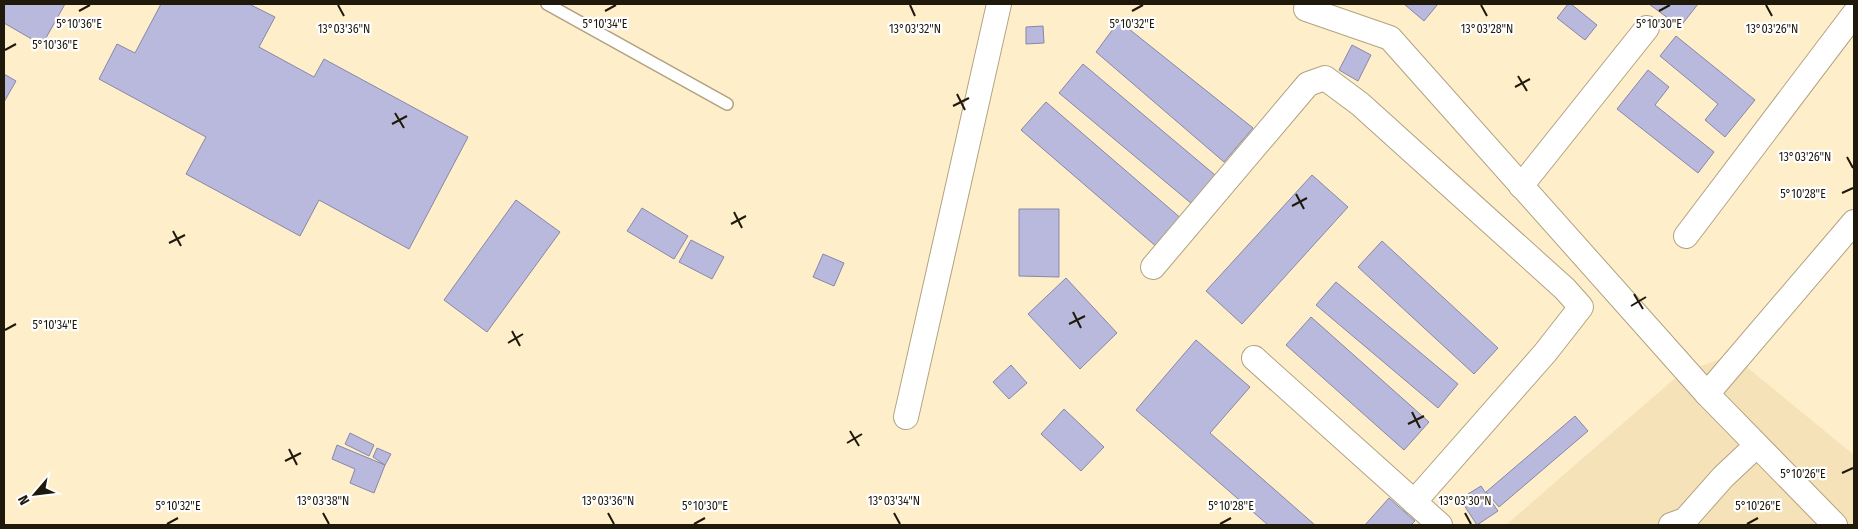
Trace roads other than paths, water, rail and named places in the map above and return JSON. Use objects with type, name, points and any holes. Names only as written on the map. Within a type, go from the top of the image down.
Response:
[{"type":"street","points":[[906,417],[999,4]]},
{"type":"street","points":[[1306,9],[1390,38],[1707,394],[1835,525]]},
{"type":"street","points":[[1686,236],[1854,14]]},
{"type":"street","points":[[1521,186],[1647,28]]},
{"type":"street","points":[[1153,267],[1308,84],[1325,78],[1367,110],[1565,290],[1581,307],[1544,353],[1414,502]]},
{"type":"street","points":[[1707,394],[1854,222]]},
{"type":"street","points":[[1254,358],[1440,525]]},
{"type":"street","points":[[1671,525],[1685,520],[1723,476],[1756,446]]},
{"type":"lane","points":[[546,4],[727,104]]}]
